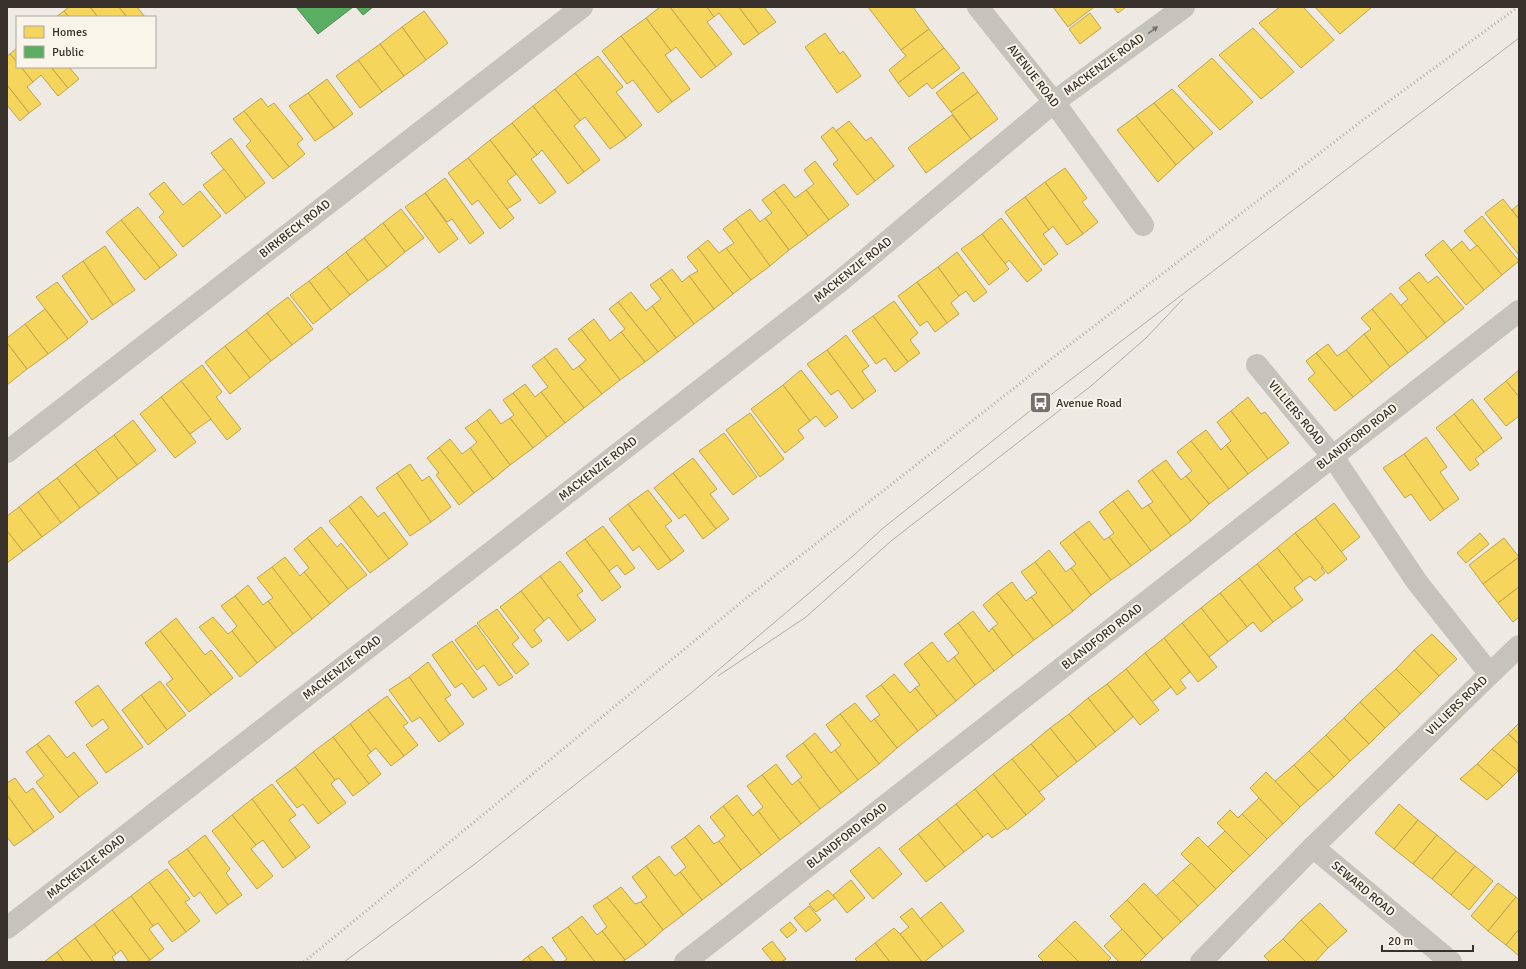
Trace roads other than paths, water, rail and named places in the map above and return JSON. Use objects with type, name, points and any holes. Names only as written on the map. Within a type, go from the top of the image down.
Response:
[{"type":"street","name":"BIRKBECK ROAD","points":[[7,452],[582,7]]},
{"type":"street","name":"AVENUE ROAD","points":[[978,7],[1054,102],[1143,225]]},
{"type":"street","name":"MACKENZIE ROAD","points":[[7,928],[838,283],[1054,102],[1184,7]]},
{"type":"street","name":"BLANDFORD ROAD","points":[[685,962],[1519,311]]},
{"type":"street","name":"VILLIERS ROAD","points":[[1201,962],[1313,848],[1490,674],[1417,582],[1333,457],[1257,365]]},
{"type":"street","points":[[1490,674],[1519,646]]},
{"type":"street","name":"SEWARD ROAD","points":[[1313,848],[1451,962]]},
{"type":"tram line","points":[[344,962],[476,863],[691,693],[853,556],[882,529],[1040,403],[1519,38]]},
{"type":"tram line","points":[[718,676],[806,617],[891,541],[1091,386],[1146,338],[1183,299]]},
{"type":"railway","points":[[304,962],[749,596],[1055,356],[1363,120],[1518,7]]},
{"type":"place","name":"Avenue Road","points":[[1040,403]]}]
